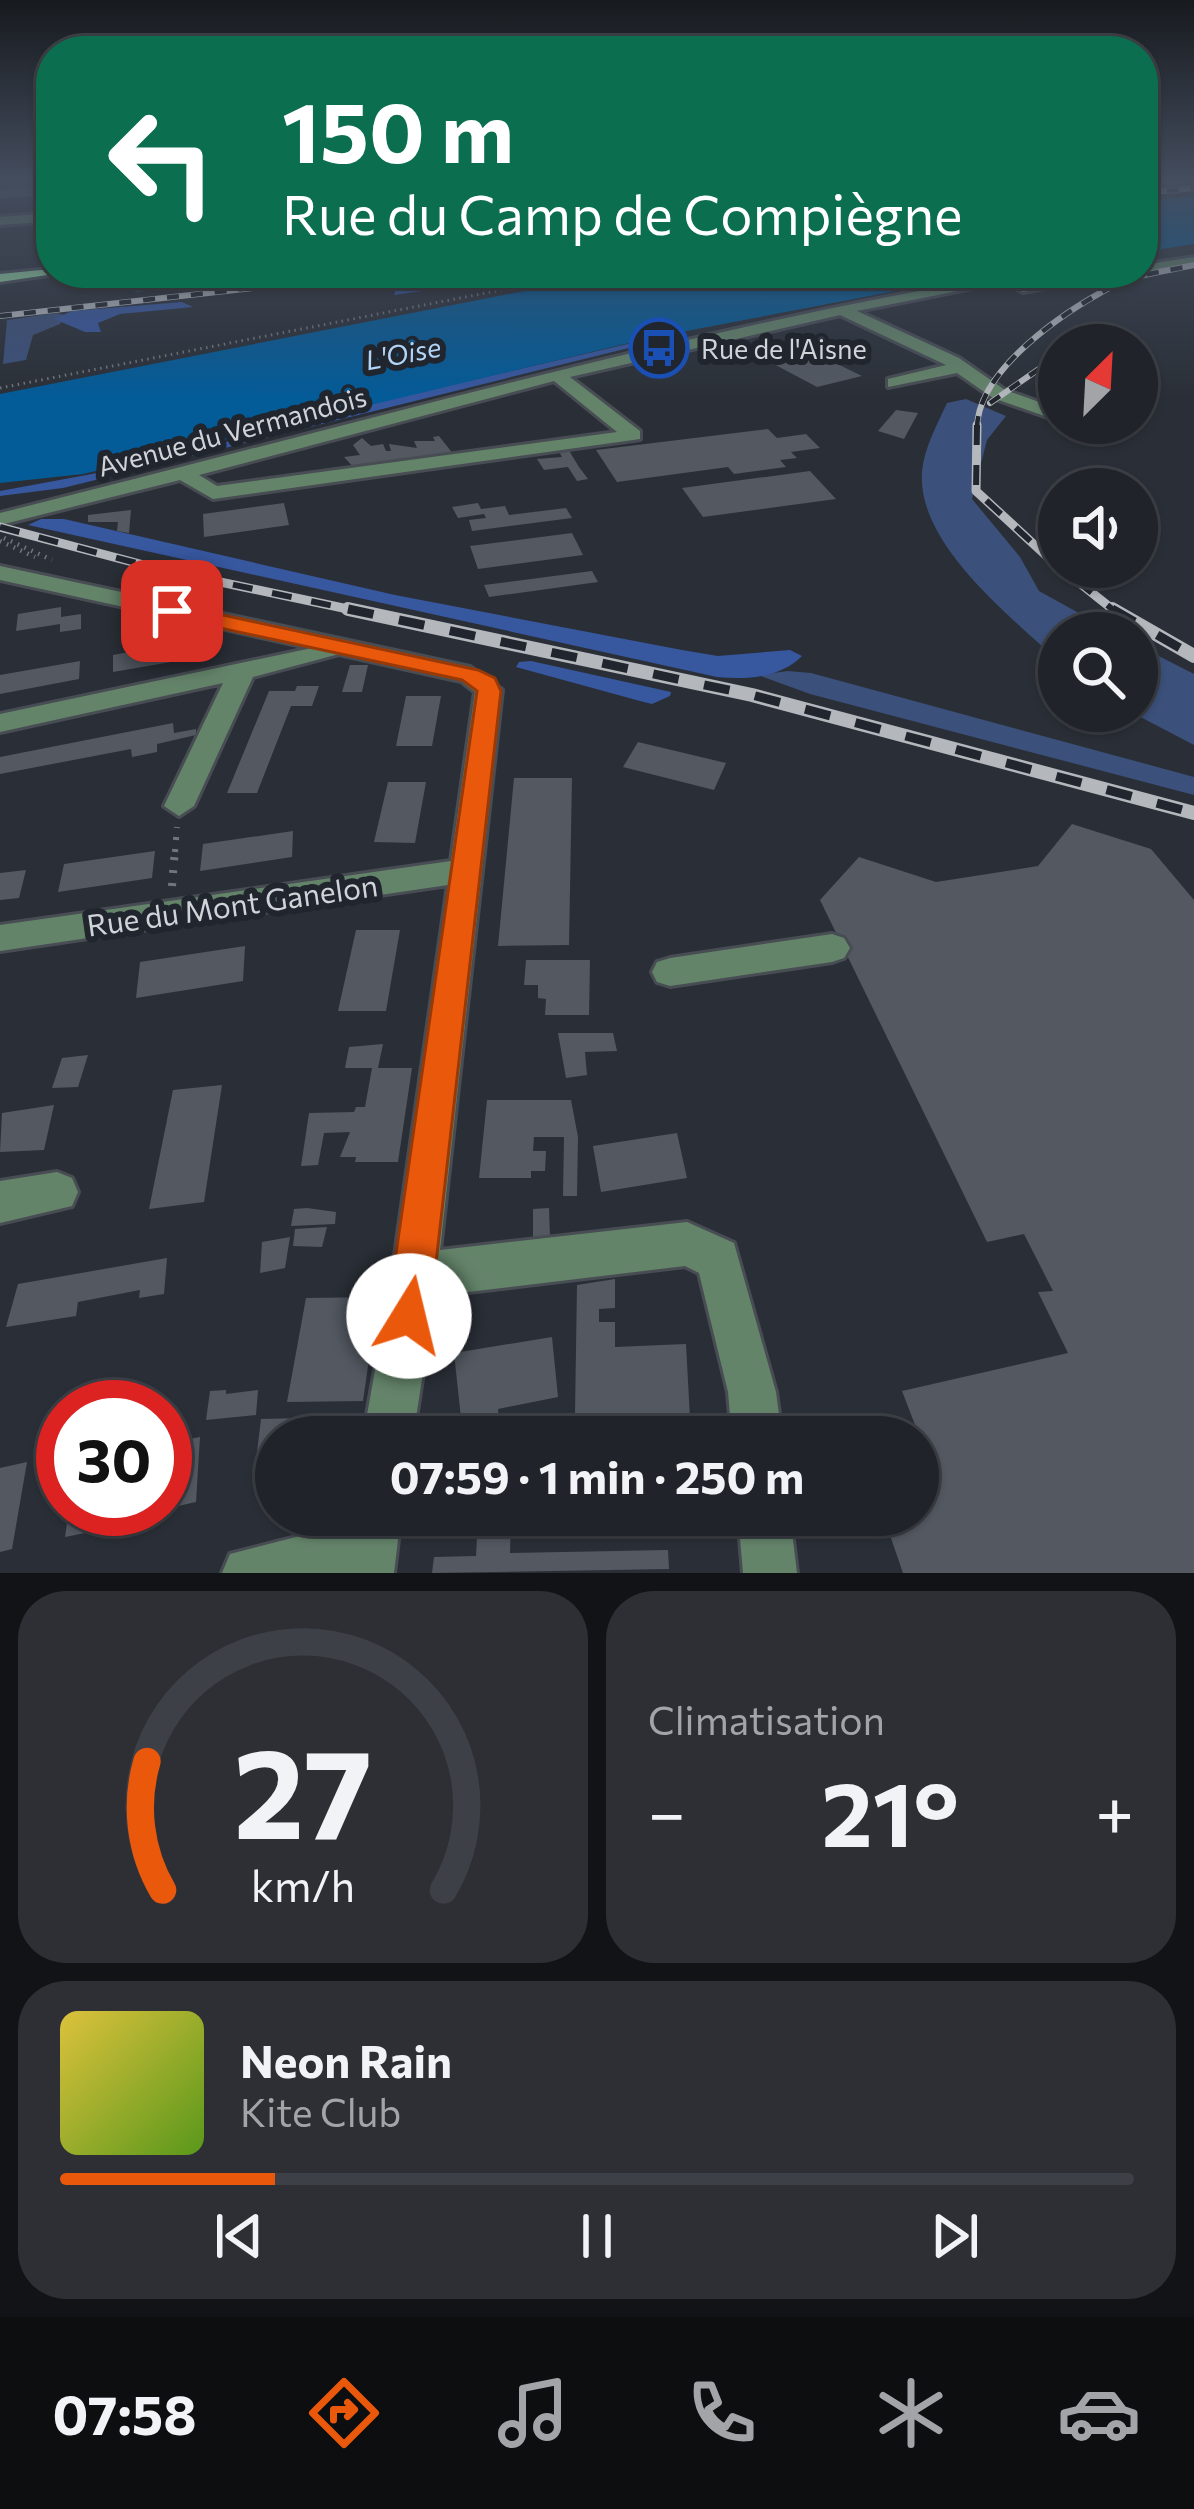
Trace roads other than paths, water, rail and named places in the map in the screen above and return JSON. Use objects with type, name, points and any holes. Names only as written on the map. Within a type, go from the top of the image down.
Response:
[{"type":"main road","points":[[0,278],[36,275]]},
{"type":"street","points":[[1158,256],[1194,252]]},
{"type":"street","points":[[1158,267],[1194,261]]},
{"type":"street","name":"Avenue du Vermandois","points":[[0,519],[842,310],[873,314],[980,288]]},
{"type":"street","points":[[873,314],[1029,288]]},
{"type":"street","points":[[873,314],[1000,394],[1038,408]]},
{"type":"street","points":[[894,383],[960,367]]},
{"type":"street","points":[[185,474],[213,493],[633,435],[559,377]]},
{"type":"street","points":[[0,573],[470,675],[486,683],[489,691],[416,1276],[392,1416]]},
{"type":"street","points":[[0,594],[16,592],[34,580]]},
{"type":"street","points":[[0,723],[242,673],[326,653],[332,646]]},
{"type":"street","points":[[179,806],[242,673]]},
{"type":"street","name":"Rue du Mont Ganelon","points":[[0,938],[464,871]]},
{"type":"street","points":[[670,972],[832,948]]},
{"type":"street","points":[[0,1202],[57,1192]]},
{"type":"street","points":[[416,1276],[687,1244],[718,1259],[755,1416]]},
{"type":"street","points":[[766,1536],[770,1573]]},
{"type":"street","points":[[249,1573],[371,1545]]},
{"type":"water","name":"L'Oise","points":[[540,288],[912,288],[676,333],[663,341],[650,338],[83,474],[0,483],[0,394]]},
{"type":"railway","points":[[1158,273],[1194,265]]},
{"type":"railway","points":[[0,316],[253,288]]},
{"type":"railway","points":[[977,428],[992,384],[1027,344],[1110,288]]},
{"type":"railway","points":[[990,403],[1038,370]]},
{"type":"railway","points":[[977,425],[976,491],[1113,609]]},
{"type":"railway","points":[[0,527],[159,569],[362,612]]},
{"type":"railway","points":[[348,609],[752,695],[1194,813]]},
{"type":"railway","points":[[1113,609],[1194,656]]},
{"type":"railway","points":[[1113,609],[1116,612]]},
{"type":"place","name":"Rue de l'Aisne","points":[[659,348]]}]
